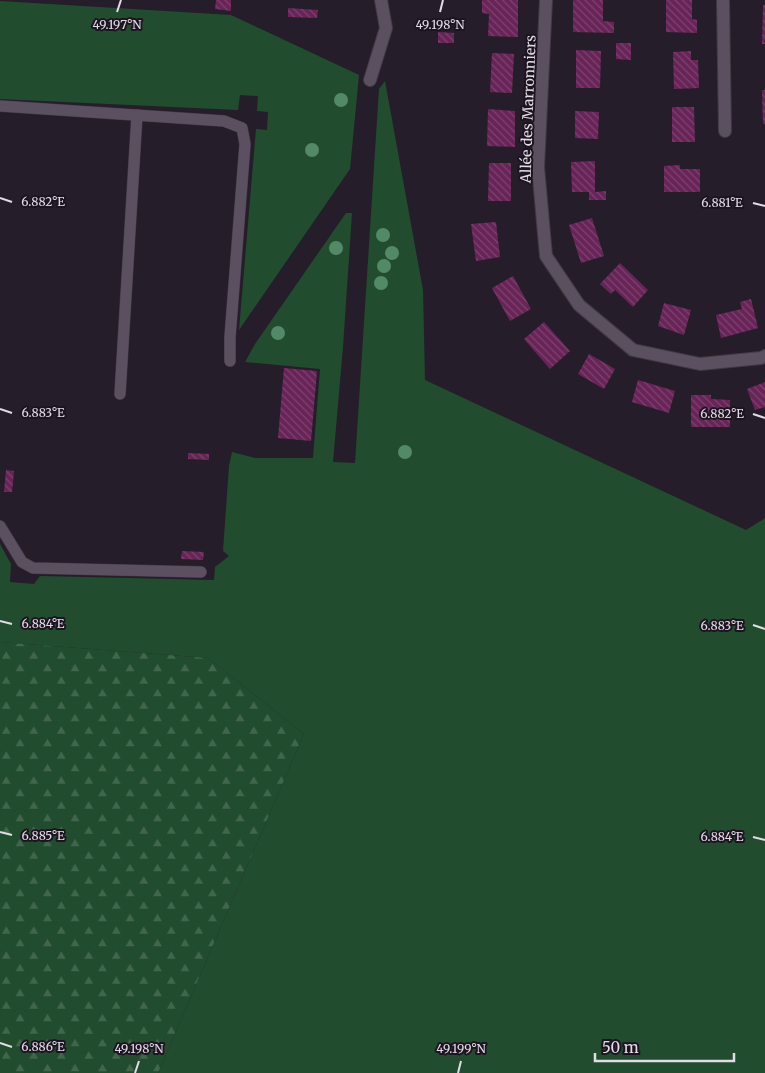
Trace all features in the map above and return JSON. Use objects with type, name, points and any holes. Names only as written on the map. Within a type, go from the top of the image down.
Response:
[{"type":"street","points":[[370,80],[386,28],[381,0]]},
{"type":"street","name":"Allée des Marronniers","points":[[546,0],[538,168],[546,256],[580,305],[633,350],[700,364],[765,356]]},
{"type":"street","points":[[723,0],[725,131]]},
{"type":"lane","points":[[0,106],[224,121],[242,128],[245,144],[230,337],[230,362]]},
{"type":"lane","points":[[120,394],[137,115]]},
{"type":"lane","points":[[0,526],[22,562],[33,568],[202,572]]},
{"type":"green space","points":[[0,1],[231,15],[359,75],[350,169],[239,330],[256,129],[267,130],[268,112],[257,111],[258,96],[240,95],[238,110],[0,99]]},
{"type":"green space","points":[[385,81],[423,290],[425,380],[746,530],[765,518],[765,1073],[158,1073],[304,734],[208,658],[0,642],[0,544],[11,564],[10,582],[34,584],[40,576],[214,580],[215,567],[229,556],[223,551],[229,466],[232,452],[255,458],[313,458],[320,369],[245,362],[255,344],[346,213],[352,213],[333,462],[355,463],[379,89]]},
{"type":"green space","points":[[0,642],[208,658],[304,734],[158,1073],[0,1073]]},
{"type":"building","points":[[216,0],[231,0],[231,11],[215,9]]},
{"type":"building","points":[[482,0],[518,0],[518,37],[488,36],[489,14],[482,13]]},
{"type":"building","points":[[573,0],[603,0],[603,21],[614,22],[614,33],[573,32]]},
{"type":"building","points":[[666,0],[692,0],[692,19],[697,20],[697,33],[666,32]]},
{"type":"building","points":[[763,5],[765,5],[765,44],[762,44]]},
{"type":"building","points":[[288,8],[318,10],[317,18],[288,17]]},
{"type":"building","points":[[438,32],[454,33],[454,43],[438,43]]},
{"type":"building","points":[[616,43],[631,43],[631,60],[616,59]]},
{"type":"building","points":[[576,50],[601,51],[600,88],[576,88]]},
{"type":"building","points":[[691,51],[691,60],[698,60],[699,88],[674,89],[673,52]]},
{"type":"building","points":[[492,53],[514,54],[512,93],[490,92]]},
{"type":"building","points":[[762,90],[765,90],[765,124],[763,124]]},
{"type":"building","points":[[672,107],[694,107],[695,142],[672,142]]},
{"type":"building","points":[[488,109],[515,111],[515,147],[487,146]]},
{"type":"building","points":[[575,111],[599,112],[598,139],[575,138]]},
{"type":"building","points":[[595,161],[595,192],[606,191],[606,200],[589,200],[589,192],[572,192],[571,162]]},
{"type":"building","points":[[489,163],[511,163],[511,201],[488,201]]},
{"type":"building","points":[[680,165],[680,169],[700,169],[700,192],[664,192],[664,166]]},
{"type":"building","points":[[592,218],[604,256],[581,263],[569,225]]},
{"type":"building","points":[[496,222],[500,257],[476,261],[471,224]]},
{"type":"building","points":[[620,263],[648,290],[633,307],[615,290],[611,294],[600,284]]},
{"type":"building","points":[[513,276],[531,309],[510,321],[492,288]]},
{"type":"building","points":[[751,299],[758,328],[721,338],[716,315],[742,309],[740,302]]},
{"type":"building","points":[[664,303],[691,310],[684,335],[658,326]]},
{"type":"building","points":[[544,322],[570,351],[550,369],[524,339]]},
{"type":"building","points":[[589,354],[615,369],[604,389],[578,374]]},
{"type":"building","points":[[284,368],[317,371],[311,441],[278,438]]},
{"type":"building","points":[[638,380],[675,391],[669,413],[632,402]]},
{"type":"building","points":[[765,382],[765,407],[755,410],[747,389]]},
{"type":"building","points":[[691,395],[711,395],[711,399],[730,400],[730,427],[691,427]]},
{"type":"building","points":[[188,453],[209,454],[209,460],[188,459]]},
{"type":"building","points":[[6,470],[14,471],[12,492],[4,492]]},
{"type":"building","points":[[182,551],[204,552],[203,560],[181,559]]}]
